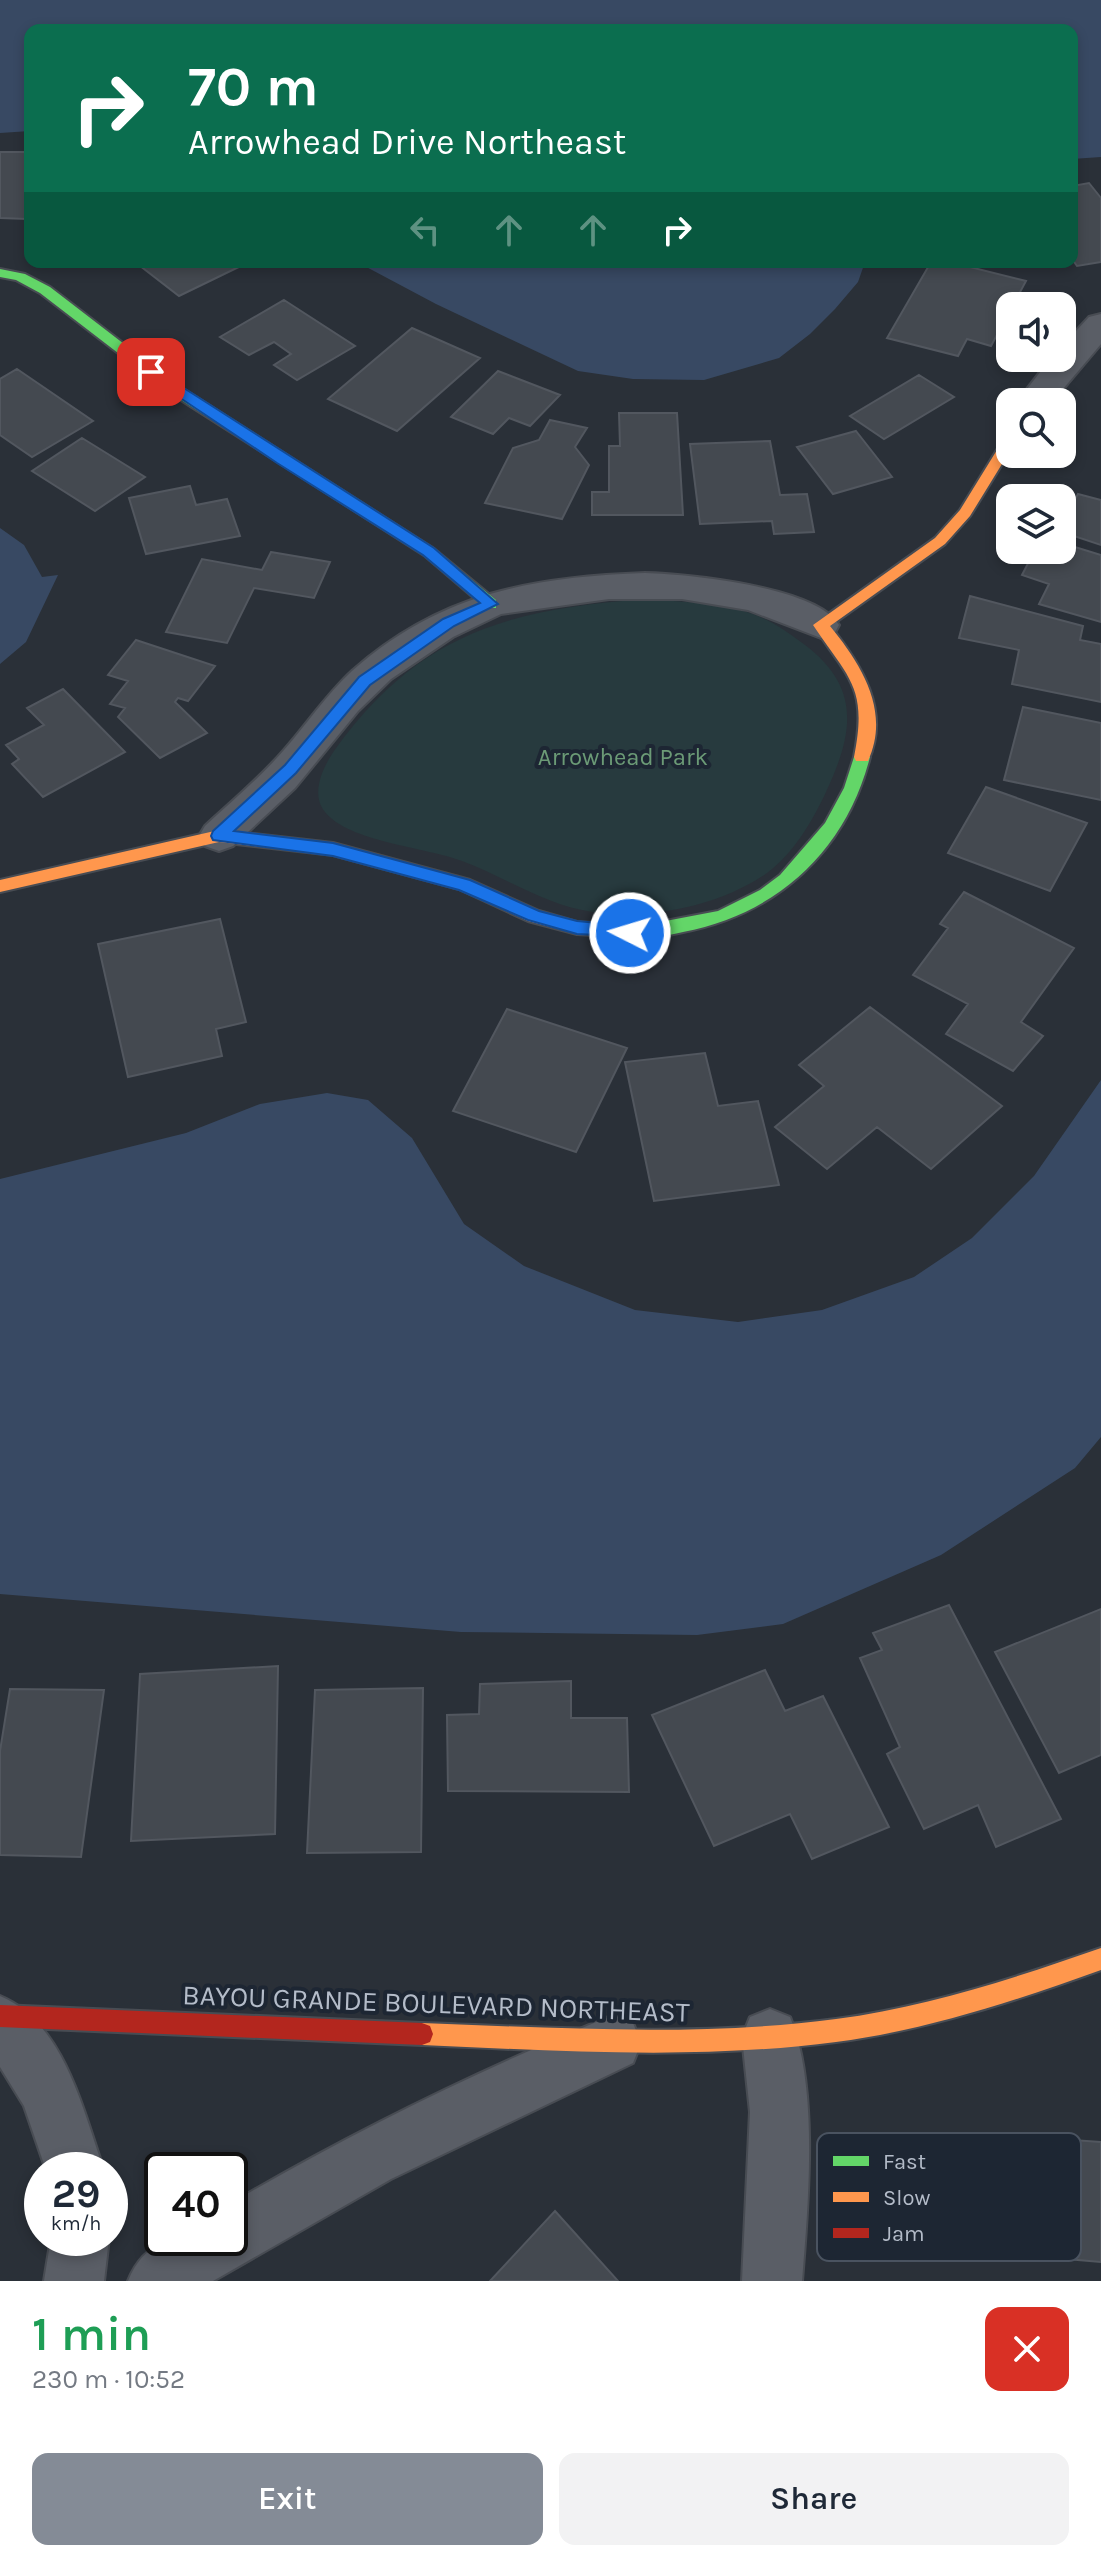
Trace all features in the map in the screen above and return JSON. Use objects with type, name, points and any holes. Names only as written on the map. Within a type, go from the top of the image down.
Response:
[{"type":"street","points":[[0,273],[20,277],[45,290],[175,390],[429,552],[491,604]]},
{"type":"street","points":[[1045,388],[1101,324]]},
{"type":"street","points":[[821,625],[940,541],[965,513],[996,463]]},
{"type":"street","points":[[0,886],[219,836],[333,849],[411,869],[464,884],[534,916],[577,928],[630,933],[674,928],[730,914],[773,893],[805,863],[834,823],[859,772],[870,725],[865,691],[847,657],[821,625],[789,608],[742,594],[686,586],[627,585],[563,591],[491,604],[448,623],[365,681],[290,769],[219,836]]},
{"type":"street","name":"BAYOU GRANDE BOULEVARD NORTHEAST","points":[[0,2016],[615,2042],[770,2037],[895,2020],[1010,1991],[1101,1959]]},
{"type":"street","points":[[0,2024],[28,2057],[48,2093],[69,2152]]},
{"type":"street","points":[[770,2037],[779,2112],[772,2281]]},
{"type":"street","points":[[248,2226],[366,2160],[480,2103],[615,2042]]},
{"type":"street","points":[[74,2281],[77,2256]]},
{"type":"street","points":[[158,2281],[198,2256]]},
{"type":"green space","name":"Arrowhead Park","points":[[647,599],[727,607],[767,620],[823,661],[844,695],[846,731],[835,771],[801,837],[767,873],[728,894],[684,908],[638,914],[593,912],[559,904],[462,861],[369,837],[336,822],[325,812],[318,789],[322,773],[334,751],[366,711],[399,679],[434,654],[470,634],[509,620],[552,610]]},
{"type":"water","points":[[0,0],[1101,0],[1101,157],[1078,159],[1078,24],[24,24],[24,131],[0,133]]},
{"type":"water","points":[[368,268],[863,268],[858,282],[835,309],[779,358],[704,380],[633,379],[578,371],[436,304]]},
{"type":"water","points":[[0,528],[24,545],[42,577],[58,575],[26,642],[0,664]]},
{"type":"water","points":[[1101,1080],[1101,1437],[1075,1468],[941,1555],[783,1624],[697,1635],[461,1632],[0,1594],[0,1179],[186,1133],[260,1104],[327,1093],[368,1100],[412,1138],[464,1224],[524,1266],[635,1310],[738,1322],[822,1310],[914,1277],[972,1238],[1034,1176]]},
{"type":"building","points":[[0,152],[24,152],[24,219],[0,218]]},
{"type":"building","points":[[1089,183],[1101,198],[1101,262],[1078,266],[1078,185]]},
{"type":"building","points":[[143,268],[237,268],[179,296]]},
{"type":"building","points":[[928,268],[974,268],[1026,281],[1020,292],[996,292],[996,337],[991,346],[967,339],[958,356],[887,338]]},
{"type":"building","points":[[284,300],[355,346],[297,380],[274,365],[291,354],[274,342],[249,355],[220,337]]},
{"type":"building","points":[[412,328],[480,358],[397,431],[328,399]]},
{"type":"building","points":[[17,369],[93,421],[32,457],[0,435],[0,379]]},
{"type":"building","points":[[498,371],[560,395],[530,426],[509,418],[493,434],[451,417]]},
{"type":"building","points":[[919,375],[954,397],[884,439],[850,416]]},
{"type":"building","points":[[619,413],[677,413],[683,515],[592,515],[592,492],[609,492],[609,446],[620,446]]},
{"type":"building","points":[[550,420],[587,428],[575,447],[589,465],[562,519],[485,503],[513,448],[539,440]]},
{"type":"building","points":[[856,431],[892,477],[833,494],[797,447]]},
{"type":"building","points":[[82,438],[145,477],[95,511],[32,471]]},
{"type":"building","points":[[770,441],[780,495],[807,494],[814,532],[774,534],[772,521],[700,524],[690,444]]},
{"type":"building","points":[[190,486],[196,505],[227,499],[240,536],[146,554],[129,498]]},
{"type":"building","points":[[1078,494],[1101,500],[1101,545],[1076,537]]},
{"type":"building","points":[[1076,547],[1101,555],[1101,622],[1039,604],[1049,584],[1022,575],[1028,564],[1076,564]]},
{"type":"building","points":[[271,552],[330,562],[314,598],[254,588],[227,643],[166,632],[202,559],[262,570]]},
{"type":"building","points":[[970,596],[1083,626],[1080,640],[1101,644],[1101,702],[1012,684],[1019,650],[959,638]]},
{"type":"building","points":[[136,640],[215,666],[188,701],[178,698],[175,702],[207,733],[160,758],[118,717],[125,708],[110,704],[128,681],[108,675]]},
{"type":"building","points":[[63,689],[125,752],[43,797],[12,764],[19,759],[6,745],[44,725],[27,708]]},
{"type":"building","points":[[1023,707],[1101,723],[1101,800],[1004,780]]},
{"type":"building","points":[[986,787],[1087,823],[1050,891],[948,853]]},
{"type":"building","points":[[964,892],[1074,948],[1021,1022],[1043,1036],[1013,1071],[946,1034],[968,1004],[913,975],[948,928],[940,924]]},
{"type":"building","points":[[220,919],[246,1022],[216,1029],[222,1056],[128,1077],[98,944]]},
{"type":"building","points":[[870,1007],[1002,1106],[931,1169],[877,1127],[827,1169],[775,1127],[824,1086],[799,1065]]},
{"type":"building","points":[[507,1009],[627,1048],[576,1152],[453,1111]]},
{"type":"building","points":[[705,1053],[718,1106],[758,1101],[779,1185],[654,1201],[625,1062]]},
{"type":"building","points":[[949,1605],[1061,1819],[996,1847],[978,1805],[924,1829],[887,1754],[900,1747],[860,1658],[882,1650],[873,1633]]},
{"type":"building","points":[[1101,1609],[1101,1755],[1059,1773],[995,1652]]},
{"type":"building","points":[[278,1666],[275,1834],[131,1841],[140,1674]]},
{"type":"building","points":[[765,1670],[785,1711],[823,1696],[889,1827],[812,1859],[790,1814],[714,1846],[652,1715]]},
{"type":"building","points":[[571,1681],[571,1718],[627,1718],[629,1792],[448,1791],[447,1715],[479,1714],[480,1684]]},
{"type":"building","points":[[423,1688],[421,1852],[307,1853],[315,1690]]},
{"type":"building","points":[[10,1689],[104,1690],[81,1857],[0,1855],[0,1751]]},
{"type":"building","points":[[1081,2141],[1101,2142],[1101,2262],[1081,2260]]},
{"type":"building","points":[[555,2211],[618,2281],[490,2281]]},
{"type":"traffic: fast","points":[[0,273],[20,277],[45,290],[175,390],[429,552],[491,604]]},
{"type":"traffic: fast","points":[[640,932],[722,916],[745,907],[786,880],[831,827],[852,788],[862,757]]},
{"type":"traffic: slow","points":[[862,757],[867,717],[862,685],[846,657],[821,625],[940,541],[965,513],[996,463]]},
{"type":"traffic: slow","points":[[0,886],[219,836],[333,849],[464,884],[534,916],[577,928],[640,932]]},
{"type":"traffic: slow","points":[[422,2034],[660,2041],[779,2037],[897,2020],[949,2008],[1101,1959]]},
{"type":"traffic: jam","points":[[0,2016],[422,2034]]},
{"type":"route","points":[[151,372],[282,460],[429,552],[491,604],[448,623],[365,681],[290,769],[219,836],[333,849],[464,884],[534,916],[577,928],[630,933]]}]
